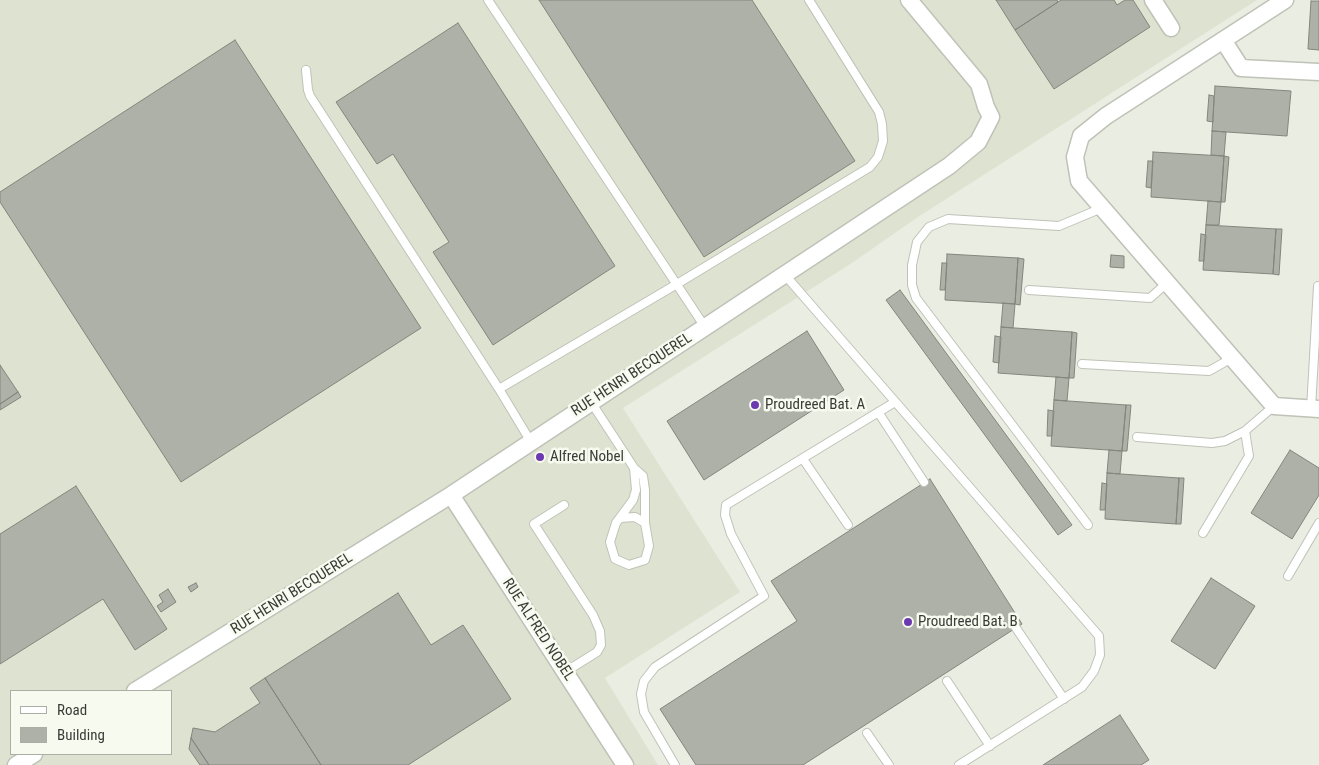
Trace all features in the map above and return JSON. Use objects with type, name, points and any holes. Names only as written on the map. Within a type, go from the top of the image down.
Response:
[{"type":"street","name":"RUE HENRI BECQUEREL","points":[[137,690],[451,495],[949,166],[978,142],[991,117],[986,108],[979,84],[909,0]]},
{"type":"street","points":[[1153,0],[1171,28]]},
{"type":"street","points":[[1285,0],[1106,116],[1081,136],[1075,157],[1079,181],[1274,406],[1315,409]]},
{"type":"street","points":[[1223,40],[1241,68],[1319,72]]},
{"type":"street","name":"RUE ALFRED NOBEL","points":[[451,495],[625,765]]},
{"type":"street","points":[[16,765],[32,755]]},
{"type":"lane","points":[[488,0],[705,327]]},
{"type":"lane","points":[[499,388],[677,284],[870,166],[878,157],[883,141],[879,112],[809,0]]},
{"type":"lane","points":[[306,70],[310,96],[499,388],[530,442]]},
{"type":"lane","points":[[1088,525],[916,298],[912,285],[912,265],[917,242],[929,227],[948,219],[1059,226],[1102,208]]},
{"type":"lane","points":[[785,275],[1099,636],[1100,655],[1094,671],[1082,687],[959,765]]},
{"type":"lane","points":[[1029,290],[1150,298],[1167,283]]},
{"type":"lane","points":[[1315,409],[1318,286]]},
{"type":"lane","points":[[1082,364],[1209,371],[1232,358]]},
{"type":"lane","points":[[590,402],[634,468],[642,476],[644,483],[645,523],[649,546],[645,560],[629,565],[615,559],[610,542],[616,523],[633,500],[636,490],[634,468]]},
{"type":"lane","points":[[675,765],[644,712],[641,694],[644,681],[655,667],[764,596],[731,534],[725,515],[726,505],[895,402]]},
{"type":"lane","points":[[1137,437],[1212,443],[1225,441],[1245,431],[1274,406]]},
{"type":"lane","points":[[878,412],[924,482]]},
{"type":"lane","points":[[1203,533],[1249,456],[1245,431]]},
{"type":"lane","points":[[803,458],[848,525]]},
{"type":"lane","points":[[564,505],[534,524],[593,614],[600,631],[601,645],[597,652],[565,672]]},
{"type":"lane","points":[[620,518],[636,517],[645,523]]},
{"type":"lane","points":[[1288,576],[1319,523]]},
{"type":"lane","points":[[1016,628],[1064,698]]},
{"type":"lane","points":[[947,681],[990,746]]},
{"type":"lane","points":[[867,733],[889,765]]},
{"type":"shaded area","points":[[0,0],[1257,0],[918,217],[852,263],[623,408],[740,592],[605,678],[658,765],[0,765]]},
{"type":"building","points":[[539,0],[752,0],[855,161],[704,257]]},
{"type":"building","points":[[996,0],[1057,0],[1058,2],[1015,30]]},
{"type":"building","points":[[1061,0],[1114,0],[1117,5],[1125,0],[1133,0],[1150,27],[1054,89],[1015,30]]},
{"type":"building","points":[[1311,1],[1319,1],[1319,50],[1308,49]]},
{"type":"building","points":[[458,23],[615,266],[493,345],[433,252],[449,242],[393,154],[377,164],[336,102]]},
{"type":"building","points":[[235,40],[421,328],[181,482],[0,202],[0,192]]},
{"type":"building","points":[[1215,86],[1291,91],[1287,136],[1212,131]]},
{"type":"building","points":[[1209,95],[1214,96],[1213,122],[1207,121]]},
{"type":"building","points":[[1212,131],[1226,132],[1224,156],[1211,155]]},
{"type":"building","points":[[1153,152],[1224,156],[1221,202],[1151,197]]},
{"type":"building","points":[[1224,156],[1229,157],[1225,202],[1221,202]]},
{"type":"building","points":[[1148,161],[1153,161],[1151,188],[1146,187]]},
{"type":"building","points":[[1208,201],[1221,202],[1219,225],[1206,225]]},
{"type":"building","points":[[1206,225],[1276,229],[1273,274],[1203,270]]},
{"type":"building","points":[[1276,229],[1282,229],[1279,275],[1273,274]]},
{"type":"building","points":[[1201,234],[1206,235],[1204,261],[1199,261]]},
{"type":"building","points":[[947,254],[1018,258],[1015,304],[945,300]]},
{"type":"building","points":[[1111,255],[1124,256],[1124,268],[1110,267]]},
{"type":"building","points":[[1018,258],[1024,259],[1020,305],[1015,304]]},
{"type":"building","points":[[942,263],[947,263],[945,290],[940,290]]},
{"type":"building","points":[[900,290],[1072,525],[1058,535],[886,300]]},
{"type":"building","points":[[1003,303],[1015,304],[1013,328],[1001,327]]},
{"type":"building","points":[[1001,327],[1072,332],[1069,378],[998,373]]},
{"type":"building","name":"Proudreed Bat. A","points":[[807,331],[844,390],[704,480],[667,421]]},
{"type":"building","points":[[1072,332],[1077,333],[1074,378],[1069,378]]},
{"type":"building","points":[[995,336],[1001,337],[999,363],[993,362]]},
{"type":"building","points":[[0,365],[18,392],[0,404]]},
{"type":"building","points":[[1056,377],[1069,378],[1067,401],[1054,400]]},
{"type":"building","points":[[18,392],[21,397],[0,410],[0,404]]},
{"type":"building","points":[[1054,400],[1126,405],[1122,451],[1051,446]]},
{"type":"building","points":[[1126,405],[1131,405],[1127,451],[1122,451]]},
{"type":"building","points":[[1048,410],[1054,411],[1052,436],[1047,436]]},
{"type":"building","points":[[1109,450],[1122,451],[1120,474],[1107,473]]},
{"type":"building","points":[[1290,450],[1319,468],[1319,495],[1292,539],[1251,513]]},
{"type":"building","points":[[1107,473],[1179,478],[1176,524],[1105,519]]},
{"type":"building","points":[[1179,478],[1184,478],[1181,524],[1176,524]]},
{"type":"building","name":"Proudreed Bat. B","points":[[930,479],[1022,624],[803,765],[696,765],[660,709],[797,621],[771,581]]},
{"type":"building","points":[[1102,483],[1107,484],[1105,510],[1100,510]]},
{"type":"building","points":[[76,486],[167,629],[135,650],[103,599],[0,664],[0,534]]},
{"type":"building","points":[[1211,578],[1255,606],[1215,669],[1171,641]]},
{"type":"building","points":[[196,583],[198,587],[191,592],[188,587]]},
{"type":"building","points":[[168,589],[176,602],[161,612],[157,606],[163,602],[159,595]]},
{"type":"building","points":[[398,593],[431,645],[463,625],[511,699],[408,765],[321,765],[265,678]]},
{"type":"building","points":[[265,678],[321,765],[209,765],[191,738],[193,728],[215,732],[260,703],[250,688]]},
{"type":"building","points":[[1120,715],[1149,760],[1141,765],[1043,765]]},
{"type":"building","points":[[191,738],[209,765],[200,765],[189,749]]},
{"type":"place","name":"Proudreed Bat. A","points":[[755,405]]},
{"type":"place","name":"Alfred Nobel","points":[[540,457]]},
{"type":"place","name":"Proudreed Bat. B","points":[[908,622]]}]
